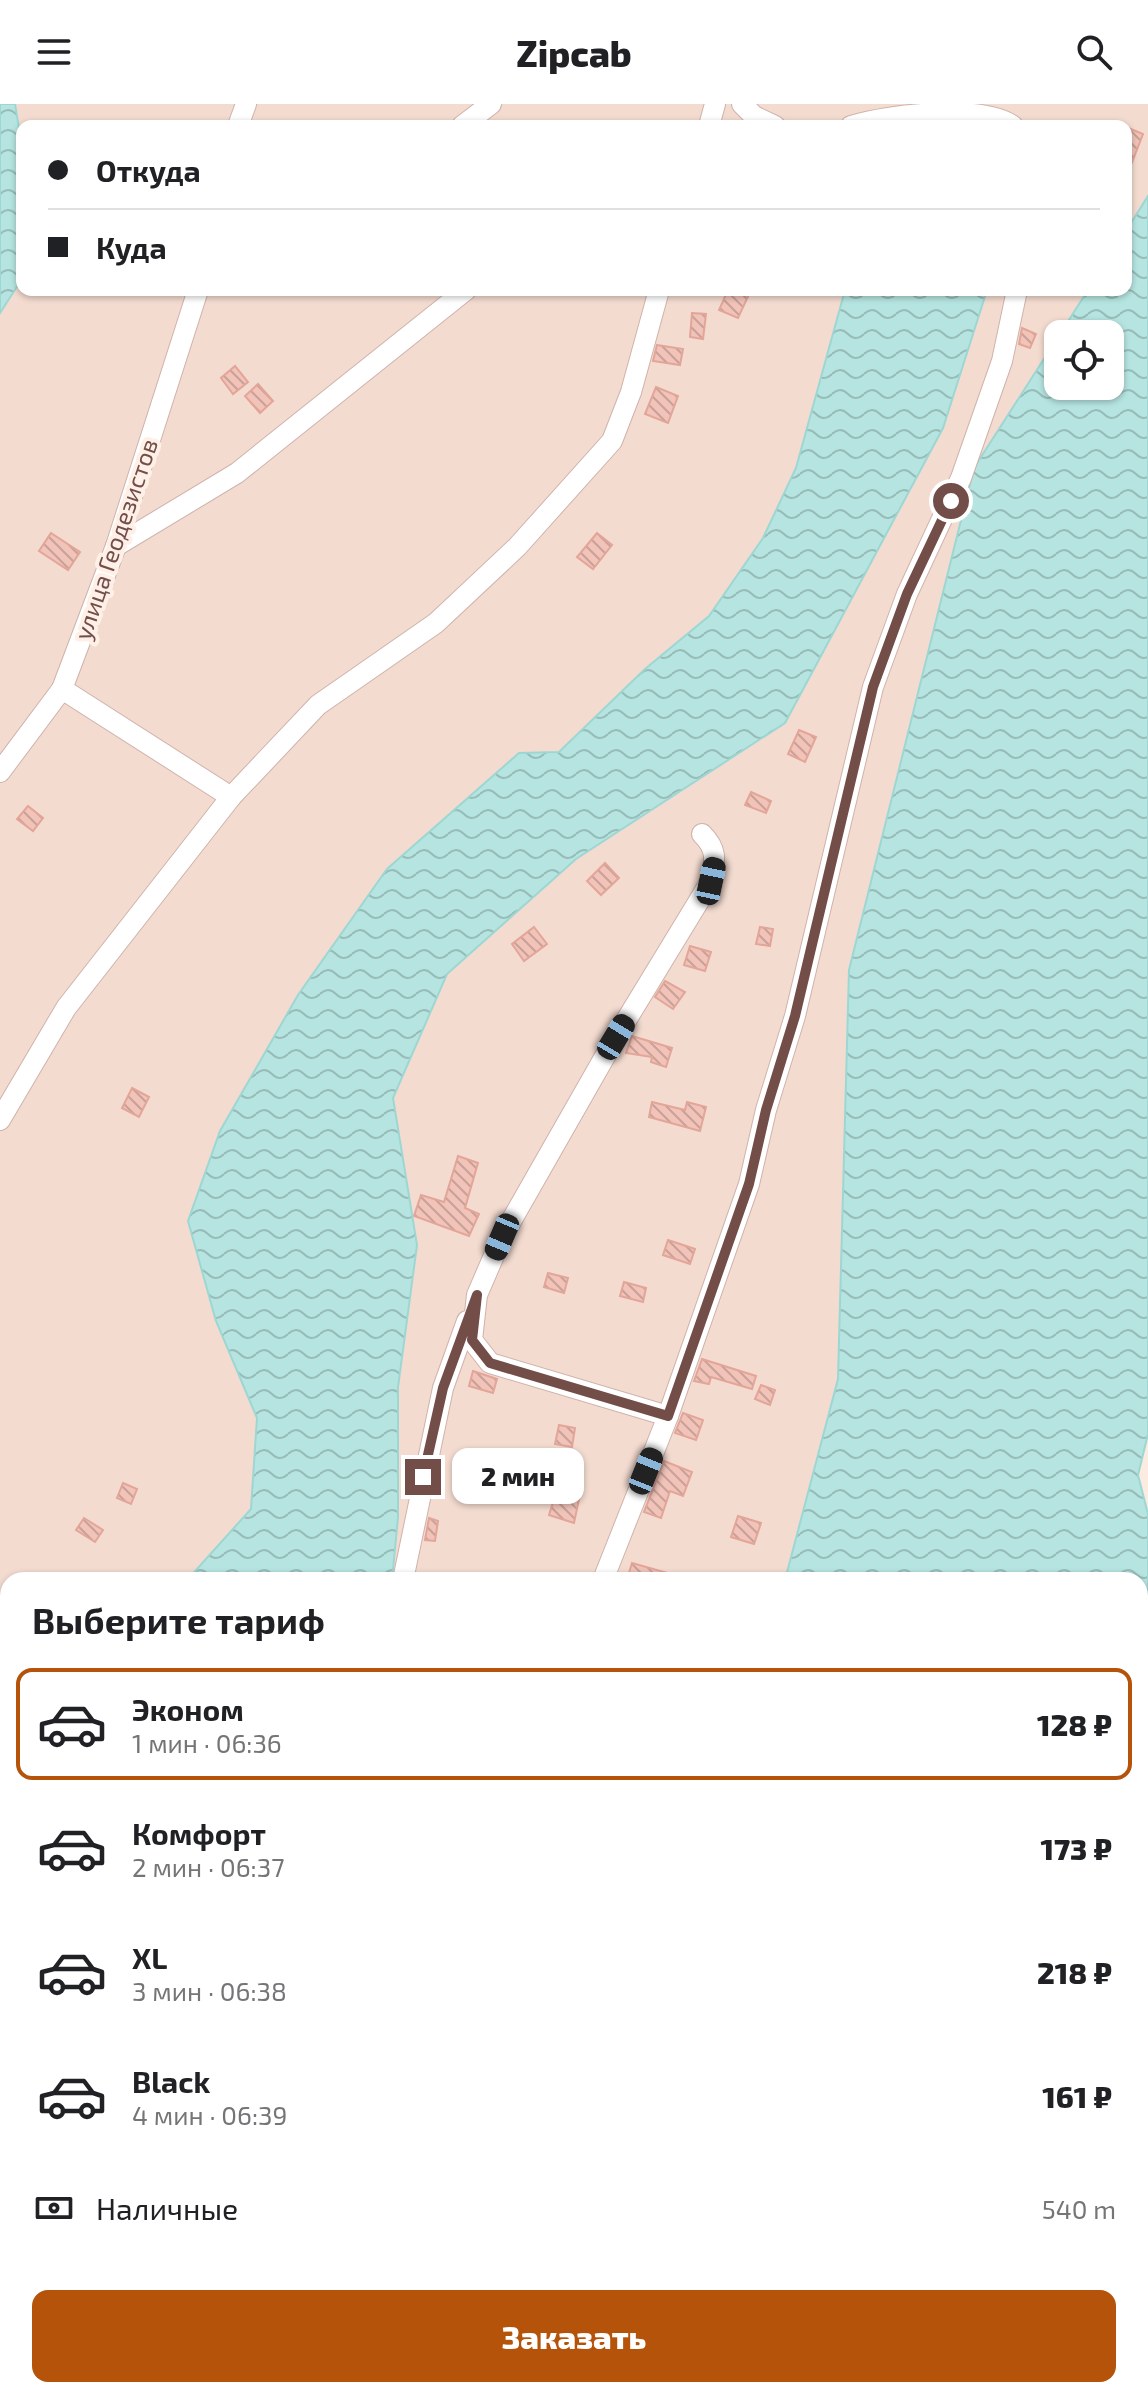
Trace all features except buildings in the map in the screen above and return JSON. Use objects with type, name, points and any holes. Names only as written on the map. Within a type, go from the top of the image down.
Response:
[{"type":"street","points":[[470,120],[491,104]]},
{"type":"street","points":[[742,104],[762,120]]},
{"type":"street","points":[[876,120],[929,107],[975,106],[1007,120]]},
{"type":"street","name":"улица Геодезистов","points":[[0,772],[62,689],[116,546],[196,296]]},
{"type":"street","points":[[116,546],[237,473],[458,296]]},
{"type":"street","points":[[0,1120],[66,1008],[231,797],[318,705],[436,623],[517,547],[612,441],[631,392],[657,296]]},
{"type":"street","points":[[606,1572],[668,1416],[749,1184],[766,1110],[795,1016],[873,687],[907,594],[961,478],[1002,361],[1016,296]]},
{"type":"street","points":[[62,689],[231,797]]},
{"type":"street","points":[[405,1572],[443,1388],[477,1295],[502,1237],[616,1037],[711,881],[716,858],[713,845],[702,834]]},
{"type":"street","points":[[477,1295],[472,1340],[490,1363],[668,1416]]},
{"type":"shaded area","points":[[0,104],[1148,104],[1148,252],[1132,264],[1132,120],[16,120],[16,296],[1109,296],[1103,320],[1044,320],[1044,400],[1056,400],[863,1572],[0,1572]]},
{"type":"water","points":[[0,104],[15,104],[18,120],[16,288],[0,313]]},
{"type":"water","points":[[1148,196],[1148,1434],[1138,1475],[1148,1514],[1148,1572],[787,1572],[838,1379],[849,970],[974,468],[1044,359],[1044,400],[1124,400],[1124,320],[1069,320],[1084,296],[1132,296],[1132,221]]},
{"type":"water","points":[[843,296],[985,296],[943,428],[785,723],[576,859],[447,974],[393,1098],[417,1245],[398,1387],[398,1517],[393,1572],[194,1572],[251,1509],[257,1418],[216,1321],[188,1221],[220,1131],[298,995],[387,869],[519,753],[559,752],[645,669],[709,616],[763,538],[796,468]]},
{"type":"route","points":[[423,1477],[443,1388],[477,1295],[472,1340],[490,1363],[668,1416],[749,1184],[766,1110],[795,1016],[873,687],[907,594],[951,501]]}]
